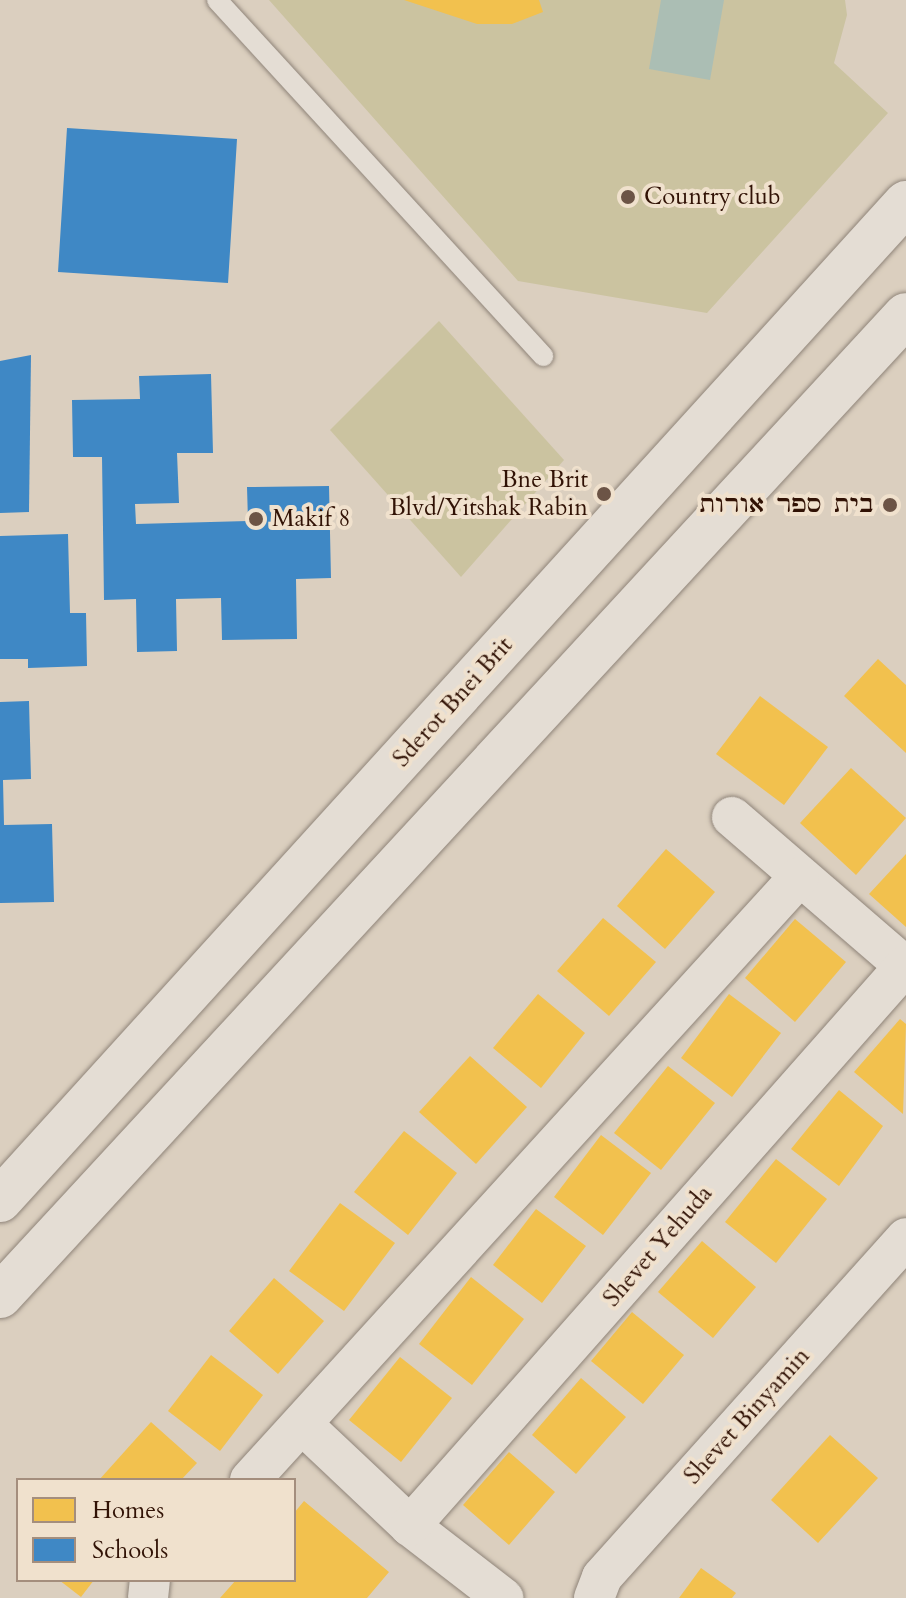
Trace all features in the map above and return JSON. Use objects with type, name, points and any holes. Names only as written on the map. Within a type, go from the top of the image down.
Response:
[{"type":"main road","name":"Sderot Bnei Brit","points":[[0,1200],[906,203]]},
{"type":"main road","points":[[0,1296],[906,315]]},
{"type":"street","name":"Shevet Yehuda","points":[[410,1526],[906,966],[732,817]]},
{"type":"street","points":[[252,1478],[304,1426],[799,877]]},
{"type":"street","name":"Shevet Binyamin","points":[[594,1598],[602,1577],[906,1238]]},
{"type":"street","points":[[304,1426],[410,1526],[503,1598]]},
{"type":"lane","points":[[217,0],[543,356]]},
{"type":"shaded area","name":"Country club","points":[[269,0],[845,0],[847,15],[834,63],[888,113],[707,313],[518,281]]},
{"type":"shaded area","points":[[661,0],[724,0],[710,80],[649,69]]},
{"type":"shaded area","points":[[439,321],[564,460],[461,577],[330,430]]},
{"type":"building: Homes","points":[[404,0],[539,0],[543,12],[512,24],[477,24]]},
{"type":"building: Homes","points":[[878,659],[906,685],[906,753],[844,696]]},
{"type":"building: Homes","points":[[760,696],[828,747],[784,805],[716,754]]},
{"type":"building: Homes","points":[[851,768],[906,818],[856,875],[800,823]]},
{"type":"building: Homes","points":[[666,849],[715,892],[665,949],[617,906]]},
{"type":"building: Homes","points":[[906,854],[906,927],[869,894]]},
{"type":"building: Homes","points":[[603,918],[656,962],[609,1016],[557,971]]},
{"type":"building: Homes","points":[[795,919],[846,962],[795,1022],[745,978]]},
{"type":"building: Homes","points":[[538,994],[585,1033],[541,1088],[493,1048]]},
{"type":"building: Homes","points":[[729,994],[781,1033],[732,1097],[681,1058]]},
{"type":"building: Homes","points":[[900,1019],[906,1024],[903,1114],[854,1072]]},
{"type":"building: Homes","points":[[470,1056],[527,1107],[476,1164],[419,1112]]},
{"type":"building: Homes","points":[[668,1066],[715,1103],[661,1170],[614,1133]]},
{"type":"building: Homes","points":[[839,1090],[883,1126],[839,1186],[791,1149]]},
{"type":"building: Homes","points":[[404,1131],[457,1173],[408,1235],[354,1192]]},
{"type":"building: Homes","points":[[601,1135],[651,1173],[603,1235],[554,1197]]},
{"type":"building: Homes","points":[[776,1159],[827,1199],[776,1263],[725,1222]]},
{"type":"building: Homes","points":[[340,1203],[395,1243],[344,1311],[289,1271]]},
{"type":"building: Homes","points":[[536,1209],[586,1246],[542,1303],[493,1265]]},
{"type":"building: Homes","points":[[702,1241],[756,1287],[713,1338],[658,1292]]},
{"type":"building: Homes","points":[[471,1277],[524,1319],[472,1385],[419,1344]]},
{"type":"building: Homes","points":[[274,1278],[324,1321],[278,1374],[229,1331]]},
{"type":"building: Homes","points":[[632,1312],[684,1355],[643,1404],[591,1361]]},
{"type":"building: Homes","points":[[211,1355],[263,1395],[220,1451],[168,1411]]},
{"type":"building: Homes","points":[[400,1357],[452,1398],[401,1462],[349,1420]]},
{"type":"building: Homes","points":[[581,1378],[626,1417],[576,1474],[532,1435]]},
{"type":"building: Homes","points":[[151,1422],[197,1463],[183,1478],[101,1478]]},
{"type":"building: Homes","points":[[830,1435],[878,1478],[818,1543],[771,1500]]},
{"type":"building: Homes","points":[[509,1452],[555,1492],[509,1545],[463,1505]]},
{"type":"building: Homes","points":[[304,1501],[389,1572],[367,1598],[220,1598],[234,1582],[296,1582],[296,1511]]},
{"type":"building: Homes","points":[[701,1568],[736,1593],[732,1598],[679,1598]]},
{"type":"building: Homes","points":[[62,1582],[92,1582],[81,1597]]},
{"type":"building: Schools","points":[[67,128],[237,139],[228,283],[58,272]]},
{"type":"building: Schools","points":[[31,355],[29,512],[0,513],[0,361]]},
{"type":"building: Schools","points":[[211,374],[213,453],[177,453],[179,503],[135,504],[136,524],[248,521],[247,487],[329,486],[331,578],[296,579],[297,639],[222,640],[221,598],[176,599],[177,651],[137,652],[136,599],[104,600],[102,457],[73,457],[72,400],[140,399],[139,376]]},
{"type":"building: Schools","points":[[68,534],[70,613],[86,613],[87,666],[28,668],[28,659],[0,659],[0,536]]},
{"type":"building: Schools","points":[[29,701],[31,779],[3,780],[4,825],[52,824],[54,902],[0,903],[0,702]]},
{"type":"place","name":"Country club","points":[[628,197]]},
{"type":"place","name":"Bne Brit Blvd/Yitshak Rabin","points":[[604,494]]},
{"type":"place","name":"בית ספר אורות","points":[[890,505]]},
{"type":"place","name":"Makif 8","points":[[256,519]]}]
